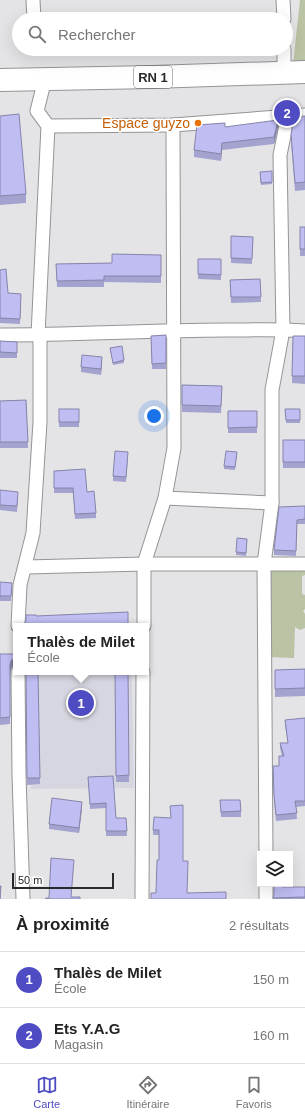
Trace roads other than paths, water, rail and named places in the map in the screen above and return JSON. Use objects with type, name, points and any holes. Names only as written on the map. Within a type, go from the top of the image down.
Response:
[{"type":"highway","name":"RN 1","points":[[0,80],[295,73]]},
{"type":"street","points":[[33,0],[34,12]]},
{"type":"street","points":[[283,0],[284,12]]},
{"type":"street","points":[[287,56],[295,73]]},
{"type":"street","points":[[18,623],[20,585],[26,567],[33,533],[40,422],[40,341],[38,335],[48,126],[37,111],[45,79]]},
{"type":"street","points":[[48,126],[173,125],[305,115]]},
{"type":"street","points":[[266,851],[264,564],[272,503],[272,390],[283,330],[280,155],[288,116]]},
{"type":"street","points":[[144,623],[144,564],[165,498],[174,448],[173,125]]},
{"type":"street","points":[[0,335],[174,330],[305,331]]},
{"type":"street","points":[[165,498],[272,503]]},
{"type":"street","points":[[26,567],[144,564],[305,564]]},
{"type":"street","points":[[18,675],[19,775],[23,899]]},
{"type":"street","points":[[142,899],[144,675]]},
{"type":"street","points":[[266,887],[266,899]]},
{"type":"place","name":"Ets Y.A.G","points":[[287,113]]},
{"type":"place","name":"Espace guyzo","points":[[198,123]]},
{"type":"place","name":"Thalès de Milet","points":[[81,703]]}]
